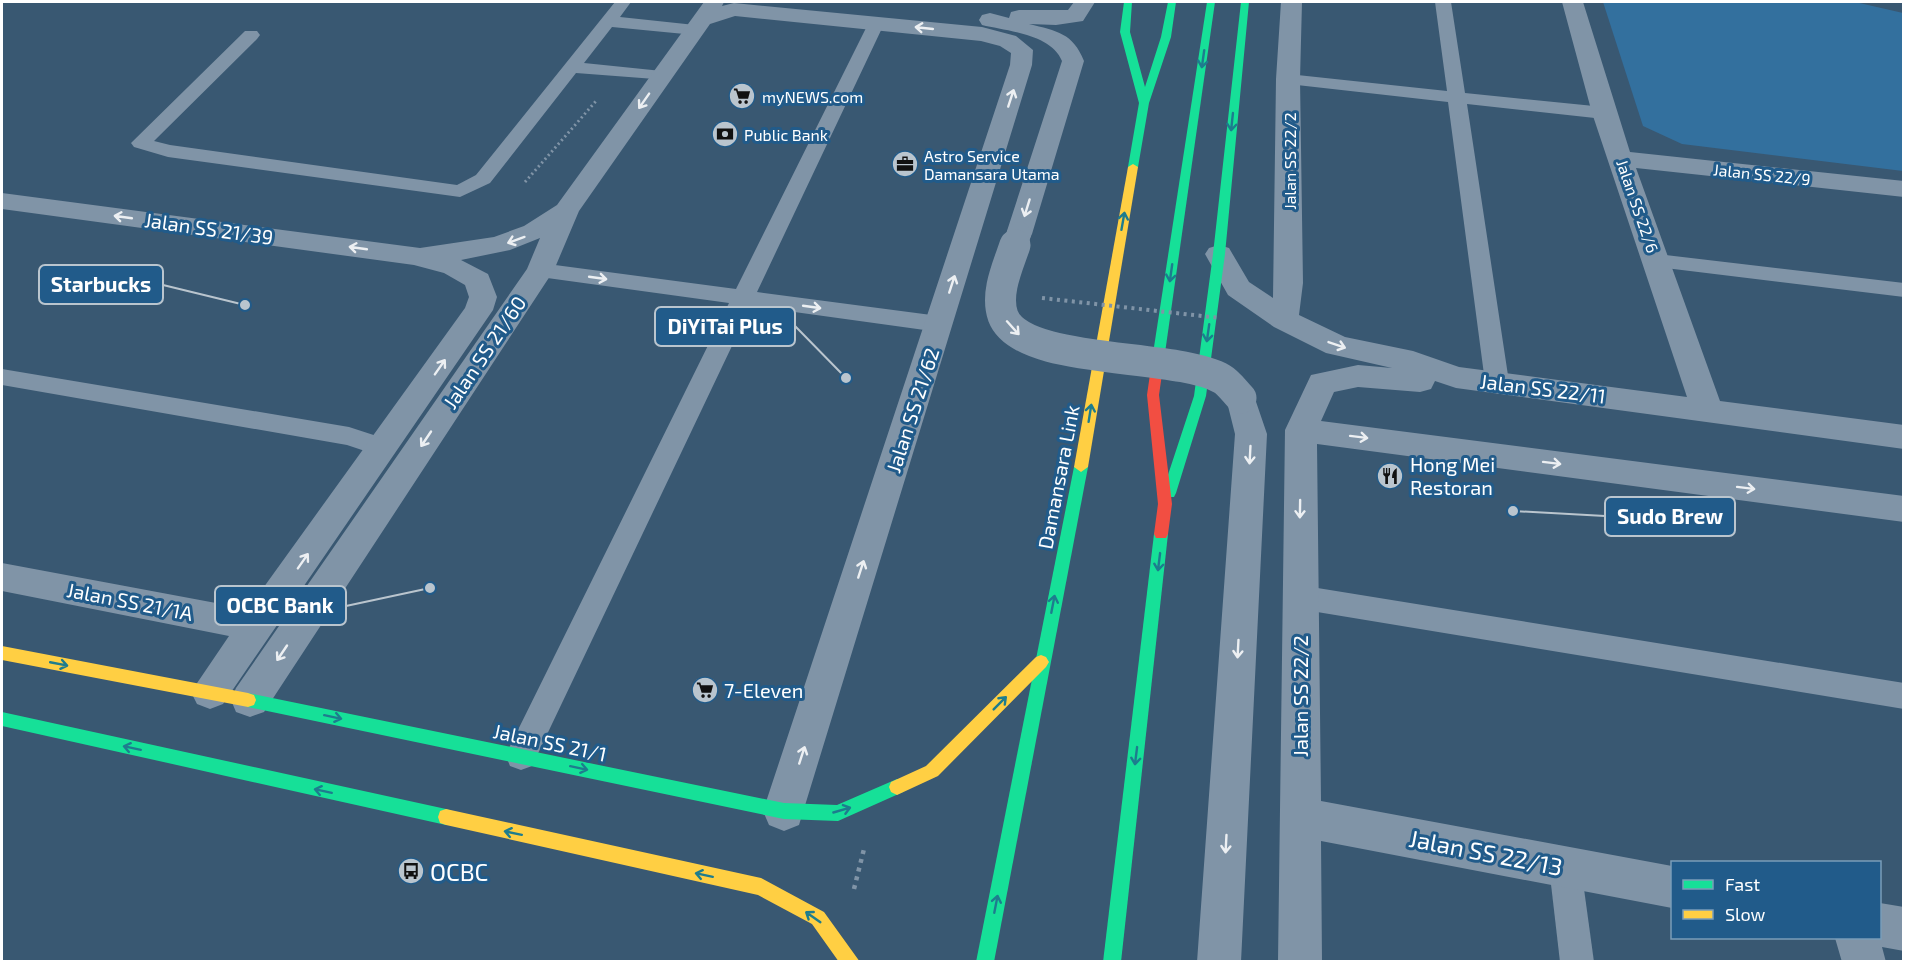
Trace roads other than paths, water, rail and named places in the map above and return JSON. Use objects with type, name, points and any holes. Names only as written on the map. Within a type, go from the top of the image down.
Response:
[{"type":"main road","points":[[1128,2],[1125,32],[1144,103]]},
{"type":"main road","name":"Damansara Link","points":[[985,962],[1041,662],[1086,440],[1144,103],[1166,37],[1172,2]]},
{"type":"main road","points":[[1165,504],[1154,395],[1211,2]]},
{"type":"main road","points":[[1112,962],[1165,504],[1200,396],[1219,254],[1245,2]]},
{"type":"main road","name":"Jalan SS 21/1","points":[[2,653],[250,700],[784,811],[838,813],[932,771],[1041,662]]},
{"type":"main road","points":[[2,719],[761,888],[818,918],[851,962]]},
{"type":"street","points":[[822,2],[1049,36],[1067,46],[1073,61],[999,300],[1002,314],[1018,334],[1037,345],[1191,367],[1223,379],[1241,398],[1251,434],[1219,962]]},
{"type":"street","points":[[704,17],[734,9],[876,24],[978,25],[1038,10],[1075,16],[1084,2]]},
{"type":"street","name":"Jalan SS 22/2","points":[[1284,320],[1289,283],[1288,79],[1291,2]]},
{"type":"street","name":"Jalan SS 22/6","points":[[1572,2],[1604,113],[1622,159],[1707,409]]},
{"type":"street","name":"Jalan SS 21/60","points":[[250,700],[540,270],[566,211],[704,17]]},
{"type":"street","name":"Jalan SS 21/62","points":[[784,811],[1021,65],[1022,50],[978,25]]},
{"type":"street","name":"Jalan SS 22/9","points":[[1622,159],[1904,189]]},
{"type":"street","name":"Jalan SS 21/39","points":[[2,201],[416,256],[454,267],[478,280],[483,297],[479,310]]},
{"type":"street","name":"Jalan SS 21/39","points":[[416,256],[470,251],[509,243],[546,227],[566,211]]},
{"type":"street","name":"Jalan SS 22/11","points":[[1219,254],[1238,288],[1284,320],[1337,346],[1413,362],[1456,377],[1904,437]]},
{"type":"street","name":"Jalan SS 21/60","points":[[210,692],[479,310]]},
{"type":"street","points":[[1456,377],[1431,382],[1358,376],[1322,382],[1301,430],[1904,508]]},
{"type":"street","name":"Jalan SS 22/2","points":[[1300,962],[1301,430]]},
{"type":"street","name":"Jalan SS 21/1A","points":[[2,576],[258,626]]},
{"type":"street","name":"Jalan SS 22/13","points":[[1300,817],[1671,887]]},
{"type":"street","points":[[1881,925],[1904,929]]},
{"type":"street","points":[[1857,939],[1864,962]]},
{"type":"lane","points":[[251,35],[141,143],[168,151],[460,191],[483,179],[623,2]]},
{"type":"lane","points":[[1443,2],[1497,382]]},
{"type":"lane","points":[[607,21],[704,17]]},
{"type":"lane","points":[[521,756],[876,24]]},
{"type":"lane","points":[[571,67],[662,76]]},
{"type":"lane","points":[[1288,79],[1604,113]]},
{"type":"lane","points":[[1657,261],[1904,290]]},
{"type":"lane","points":[[540,270],[939,324]]},
{"type":"lane","points":[[2,377],[349,436],[383,448]]},
{"type":"lane","points":[[1299,597],[1904,696]]},
{"type":"lane","points":[[1565,867],[1578,962]]},
{"type":"place","name":"myNEWS.com","points":[[742,96]]},
{"type":"place","name":"Public Bank","points":[[725,134]]},
{"type":"place","name":"Astro Service Damansara Utama","points":[[905,164]]},
{"type":"place","name":"Starbucks","points":[[245,305]]},
{"type":"place","name":"DiYiTai Plus","points":[[846,378]]},
{"type":"place","name":"Hong Mei Restoran","points":[[1390,476]]},
{"type":"place","name":"Sudo Brew","points":[[1513,511]]},
{"type":"place","name":"OCBC Bank","points":[[430,588]]},
{"type":"place","name":"7-Eleven","points":[[705,690]]},
{"type":"place","name":"OCBC","points":[[411,871]]}]
